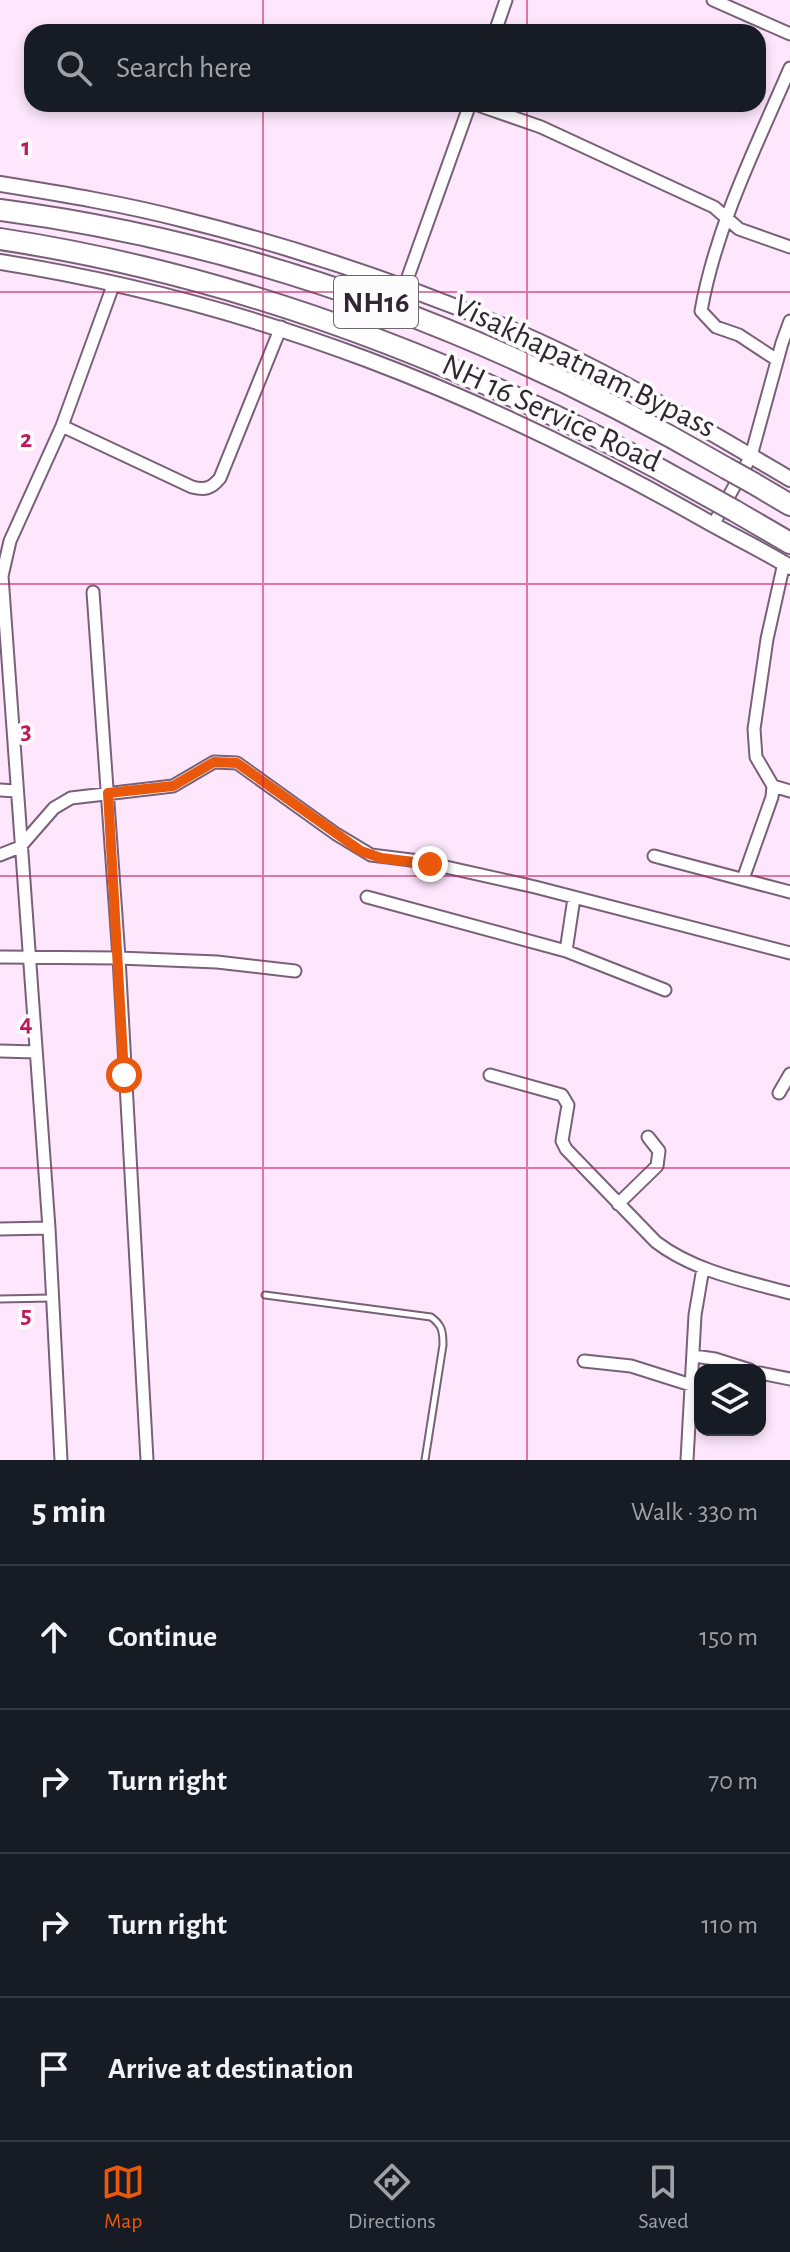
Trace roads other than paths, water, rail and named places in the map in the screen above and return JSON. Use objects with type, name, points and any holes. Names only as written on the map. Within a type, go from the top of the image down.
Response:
[{"type":"highway","name":"Visakhapatnam Bypass","points":[[0,210],[161,237],[280,270],[387,306],[574,386],[790,505]]},
{"type":"highway","name":"Visakhapatnam Bypass","points":[[0,239],[161,272],[257,299],[368,336],[467,374],[577,426],[735,511],[788,558]]},
{"type":"street","points":[[498,24],[506,0]]},
{"type":"street","points":[[713,0],[790,34]]},
{"type":"street","points":[[777,360],[739,335],[716,327],[701,311],[706,281],[726,217],[790,68]]},
{"type":"street","points":[[404,288],[470,112]]},
{"type":"street","points":[[497,112],[541,127],[714,207],[739,229],[790,247]]},
{"type":"street","name":"NH 16 Service Road","points":[[0,184],[184,219],[274,244],[404,288],[530,338],[604,374],[790,479]]},
{"type":"street","name":"NH 16 Service Road","points":[[0,262],[114,283],[281,327],[382,363],[530,428],[640,482],[713,525],[788,558]]},
{"type":"street","points":[[61,1460],[49,1228],[4,664],[3,552],[62,426],[114,283]]},
{"type":"street","points":[[713,525],[751,456],[790,321]]},
{"type":"street","points":[[62,426],[192,487],[203,490],[212,488],[220,478],[281,327]]},
{"type":"street","points":[[743,879],[772,797],[773,786],[756,757],[754,729],[767,639],[788,558]]},
{"type":"street","points":[[93,592],[119,958],[147,1460]]},
{"type":"street","points":[[0,855],[20,847],[61,802],[173,786],[214,762],[237,763],[336,834],[371,855],[419,861],[790,953]]},
{"type":"street","points":[[773,786],[790,791]]},
{"type":"street","points":[[0,790],[16,791]]},
{"type":"street","points":[[654,856],[790,892]]},
{"type":"street","points":[[367,897],[566,951],[665,990]]},
{"type":"street","points":[[566,951],[574,898]]},
{"type":"street","points":[[0,957],[217,962],[295,971]]},
{"type":"street","points":[[0,1051],[36,1052]]},
{"type":"street","points":[[779,1093],[790,1074]]},
{"type":"street","points":[[490,1075],[562,1095],[566,1099],[568,1113],[562,1141],[566,1149],[656,1242],[672,1254],[703,1268],[790,1293]]},
{"type":"street","points":[[618,1204],[657,1166],[659,1151],[648,1137]]},
{"type":"street","points":[[0,1229],[49,1228]]},
{"type":"street","points":[[687,1460],[695,1315],[703,1268]]},
{"type":"street","points":[[694,1356],[731,1364]]},
{"type":"street","points":[[584,1361],[623,1364],[691,1385]]},
{"type":"street","points":[[766,1374],[790,1379]]},
{"type":"lane","points":[[265,1295],[431,1317],[439,1323],[443,1332],[442,1356],[425,1460]]},
{"type":"lane","points":[[0,1299],[53,1298]]}]
